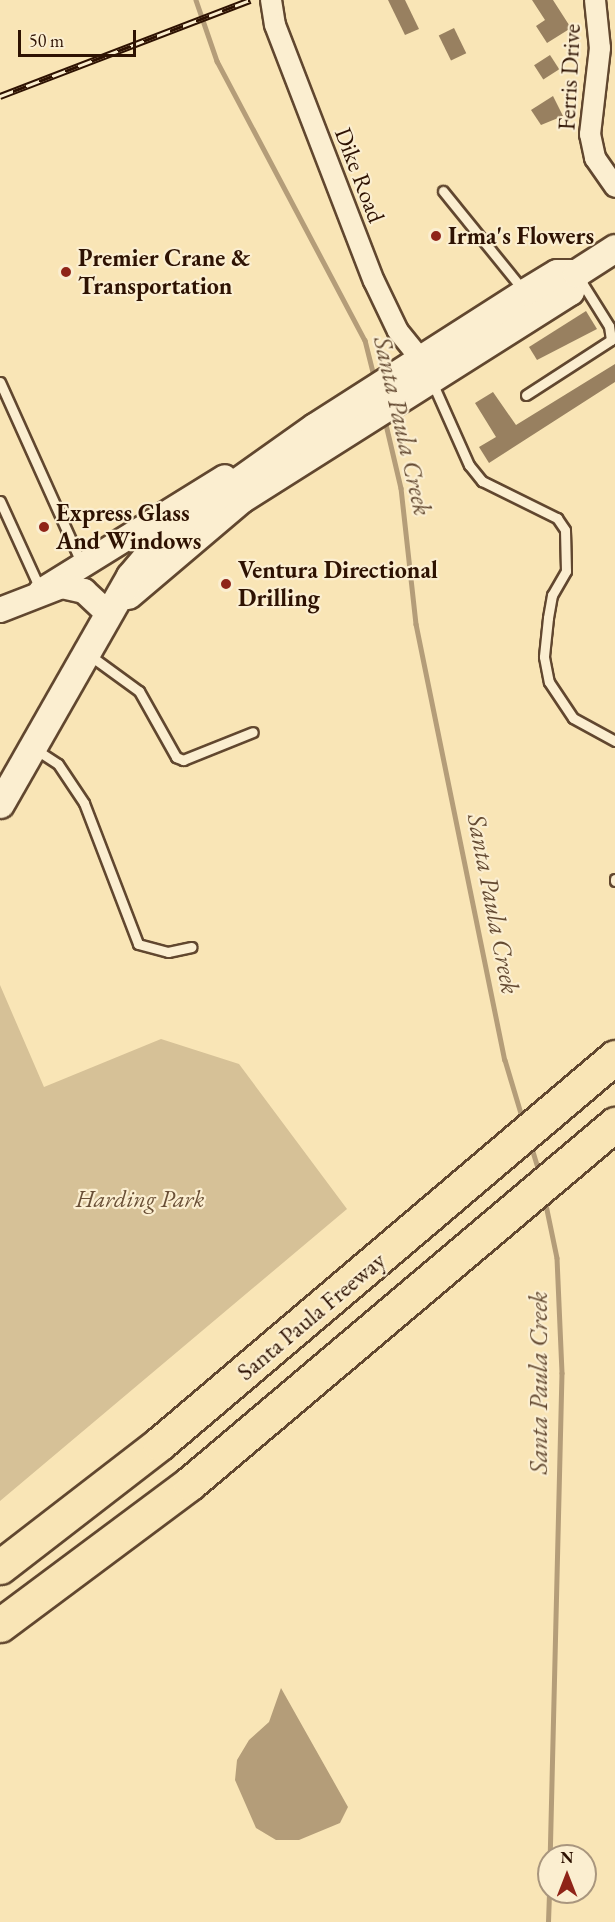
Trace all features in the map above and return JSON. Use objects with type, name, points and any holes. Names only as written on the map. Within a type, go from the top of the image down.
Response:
[{"type":"highway","name":"Santa Paula Freeway","points":[[0,1567],[142,1458],[615,1058]]},
{"type":"highway","name":"Santa Paula Freeway","points":[[0,1625],[189,1484],[610,1128]]},
{"type":"main road","points":[[418,373],[525,292],[557,273],[576,273],[615,248]]},
{"type":"main road","points":[[0,804],[115,609],[130,576],[174,525],[418,373],[570,291],[576,273]]},
{"type":"street","name":"Dike Road","points":[[271,0],[275,25],[374,281],[418,373]]},
{"type":"street","name":"Ferris Drive","points":[[596,0],[600,48],[590,134],[595,158],[615,186]]},
{"type":"street","points":[[41,591],[81,562],[319,436]]},
{"type":"street","points":[[3,606],[41,591],[62,586],[84,591],[115,609]]},
{"type":"lane","points":[[442,190],[525,292]]},
{"type":"lane","points":[[526,396],[611,340],[609,327],[576,273]]},
{"type":"lane","points":[[418,373],[469,465],[482,481],[557,518],[565,530],[566,571],[552,595],[548,618],[544,657],[549,682],[573,718],[615,741]]},
{"type":"lane","points":[[0,382],[81,562]]},
{"type":"lane","points":[[0,501],[41,591]]},
{"type":"lane","points":[[88,654],[139,691],[176,757],[183,760],[253,732]]},
{"type":"lane","points":[[33,748],[58,764],[84,803],[138,944],[153,951],[190,947]]},
{"type":"green space","name":"Harding Park","points":[[0,985],[44,1087],[161,1039],[239,1064],[347,1209],[0,1501]]},
{"type":"shaded area","points":[[281,1688],[348,1807],[340,1823],[299,1840],[276,1840],[256,1828],[235,1780],[237,1760],[249,1740],[269,1722]]},
{"type":"building","points":[[388,0],[405,0],[419,29],[405,35]]},
{"type":"building","points":[[532,0],[553,0],[571,28],[547,43],[536,26],[545,20]]},
{"type":"building","points":[[454,28],[466,53],[451,61],[439,35]]},
{"type":"building","points":[[550,55],[559,69],[543,80],[534,65]]},
{"type":"building","points":[[553,96],[563,116],[541,125],[531,110]]},
{"type":"building","points":[[586,311],[597,329],[537,360],[529,347]]},
{"type":"building","points":[[615,364],[615,382],[489,463],[479,447],[496,437],[475,403],[493,392],[516,425]]},
{"type":"waterway","name":"Santa Paula Creek","points":[[196,0],[217,61],[365,340],[374,376]]},
{"type":"waterway","name":"Santa Paula Creek","points":[[385,420],[401,488],[416,624],[505,1060],[523,1120]]},
{"type":"waterway","name":"Santa Paula Creek","points":[[531,1145],[539,1171]]},
{"type":"waterway","name":"Santa Paula Creek","points":[[545,1200],[557,1258],[562,1373],[550,1844]]},
{"type":"waterway","name":"Santa Paula Creek","points":[[548,1922],[549,1904]]},
{"type":"railway","points":[[0,96],[250,0]]},
{"type":"place","name":"Irma's Flowers","points":[[436,236]]},
{"type":"place","name":"Premier Crane & Transportation","points":[[66,272]]},
{"type":"place","name":"Express Glass And Windows","points":[[44,527]]},
{"type":"place","name":"Ventura Directional Drilling","points":[[226,584]]}]
